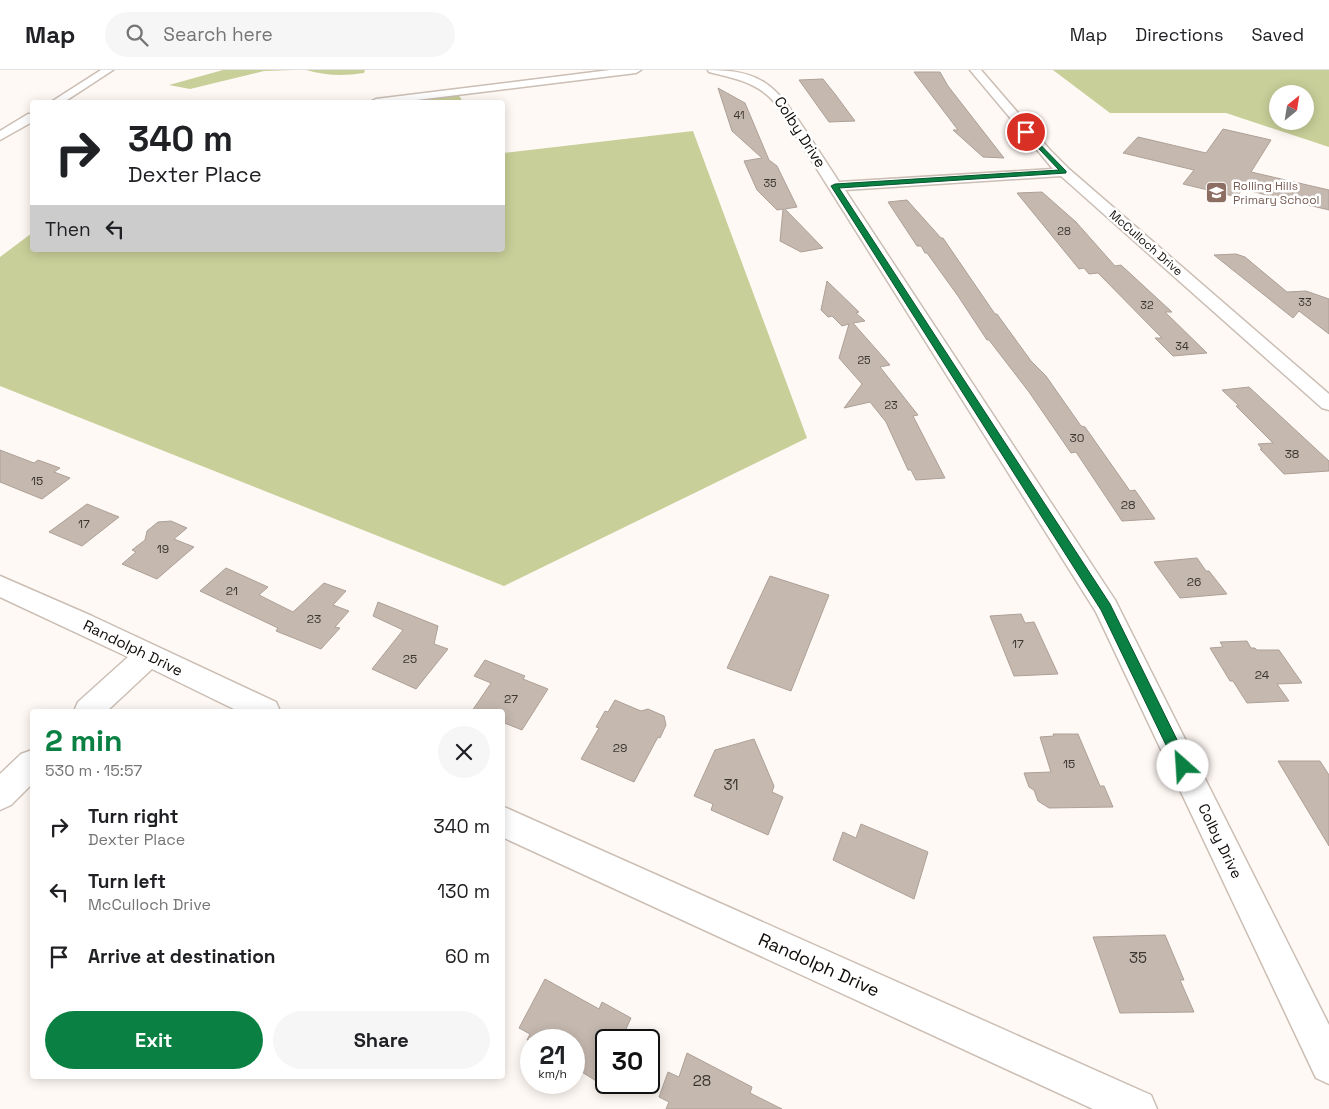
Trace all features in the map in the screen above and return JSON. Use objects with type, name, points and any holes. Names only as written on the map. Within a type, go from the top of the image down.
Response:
[{"type":"street","points":[[60,100],[108,70]]},
{"type":"street","points":[[392,100],[636,70]]},
{"type":"street","name":"Colby Drive","points":[[719,70],[753,80],[773,92],[796,123],[1106,607],[1329,1065]]},
{"type":"street","name":"McCulloch Drive","points":[[975,70],[1045,154],[1064,172],[1329,404]]},
{"type":"street","points":[[475,76],[483,89]]},
{"type":"street","points":[[0,136],[30,118]]},
{"type":"street","points":[[18,126],[30,127]]},
{"type":"street","points":[[835,186],[1064,172]]},
{"type":"street","name":"Randolph Drive","points":[[0,586],[83,623],[262,709]]},
{"type":"street","points":[[90,709],[148,655]]},
{"type":"street","points":[[0,795],[30,766]]},
{"type":"street","name":"Randolph Drive","points":[[505,822],[1137,1109]]},
{"type":"green space","points":[[223,70],[294,70],[264,71],[190,89],[169,85]]},
{"type":"green space","points":[[306,70],[365,70],[364,73],[342,75]]},
{"type":"green space","points":[[1053,70],[1329,70],[1329,147],[1278,130],[1314,130],[1314,85],[1269,85],[1269,127],[1226,113],[1110,113]]},
{"type":"green space","points":[[458,94],[462,100],[409,100]]},
{"type":"green space","points":[[693,131],[807,438],[504,586],[0,386],[0,257],[30,234],[30,252],[505,252],[505,153]]},
{"type":"building","points":[[914,72],[940,72],[948,86],[1004,158],[983,157],[953,130],[958,130]]},
{"type":"building","points":[[823,79],[855,121],[829,122],[799,80]]},
{"type":"building","points":[[718,88],[745,103],[769,160],[777,166],[797,207],[785,209],[823,248],[801,252],[780,241],[783,209],[777,210],[757,190],[744,161],[762,158],[732,131]]},
{"type":"building","points":[[1223,129],[1271,140],[1251,172],[1329,190],[1329,210],[1242,189],[1237,197],[1183,184],[1194,170],[1123,153],[1138,137],[1206,153]]},
{"type":"building","points":[[1042,192],[1076,222],[1115,266],[1121,265],[1172,312],[1165,312],[1207,353],[1173,356],[1155,338],[1162,338],[1098,273],[1089,274],[1084,268],[1079,269],[1017,193]]},
{"type":"building","points":[[907,200],[943,238],[995,314],[997,314],[1031,361],[1046,376],[1081,426],[1085,427],[1130,491],[1135,490],[1155,519],[1122,521],[1076,452],[1071,453],[1029,392],[989,340],[987,340],[927,253],[925,253],[921,246],[917,246],[888,202]]},
{"type":"building","points":[[1236,254],[1245,257],[1287,292],[1306,291],[1329,299],[1329,334],[1299,311],[1293,318],[1214,255]]},
{"type":"building","points":[[827,281],[859,312],[856,313],[865,321],[853,323],[890,365],[880,367],[918,415],[913,416],[945,478],[916,480],[911,470],[908,470],[886,422],[870,402],[844,408],[862,384],[839,358],[849,324],[842,326],[832,316],[828,317],[821,310]]},
{"type":"building","points":[[1249,387],[1329,461],[1329,471],[1284,474],[1260,449],[1262,449],[1258,444],[1273,443],[1222,390]]},
{"type":"building","points":[[0,450],[34,463],[38,460],[60,468],[54,472],[70,478],[42,499],[0,482]]},
{"type":"building","points":[[87,504],[119,517],[82,546],[49,532]]},
{"type":"building","points":[[171,521],[187,528],[174,539],[194,547],[157,579],[122,564],[136,552],[132,550],[145,540],[147,531],[158,522]]},
{"type":"building","points":[[1197,558],[1227,594],[1180,598],[1154,562]]},
{"type":"building","points":[[226,568],[268,587],[259,595],[293,612],[324,583],[346,591],[333,605],[349,611],[335,627],[340,628],[321,649],[276,631],[278,628],[200,591]]},
{"type":"building","points":[[770,576],[829,595],[791,691],[727,668]]},
{"type":"building","points":[[378,602],[438,626],[434,644],[448,649],[416,689],[372,669],[403,630],[373,616]]},
{"type":"building","points":[[1021,614],[1025,623],[1034,622],[1058,674],[1014,676],[990,616]]},
{"type":"building","points":[[1247,641],[1251,648],[1257,650],[1279,650],[1302,683],[1277,684],[1289,701],[1247,703],[1233,681],[1230,681],[1210,648],[1223,647],[1220,642]]},
{"type":"building","points":[[485,660],[525,676],[523,679],[548,689],[522,730],[505,723],[505,709],[473,709],[491,683],[474,676]]},
{"type":"building","points":[[615,700],[641,711],[648,709],[664,716],[666,725],[634,782],[581,759],[599,728],[596,727],[605,711],[608,712]]},
{"type":"building","points":[[1053,734],[1078,734],[1100,786],[1104,786],[1113,807],[1049,808],[1038,801],[1034,790],[1029,787],[1024,773],[1051,772],[1040,737],[1054,736]]},
{"type":"building","points":[[754,739],[774,786],[772,792],[783,797],[768,835],[711,810],[713,804],[694,796],[715,750]]},
{"type":"building","points":[[1278,761],[1320,761],[1329,775],[1329,846]]},
{"type":"building","points":[[861,824],[928,852],[914,899],[833,860],[843,832],[856,838]]},
{"type":"building","points":[[1165,935],[1184,980],[1180,980],[1194,1012],[1120,1013],[1093,937]]},
{"type":"building","points":[[545,979],[599,1009],[602,1002],[631,1018],[626,1029],[595,1029],[595,1080],[585,1074],[585,1029],[519,1028]]},
{"type":"building","points":[[687,1053],[752,1087],[750,1093],[782,1109],[666,1109],[669,1102],[659,1097],[668,1072],[679,1077]]},
{"type":"place","name":"Rolling Hills Primary School","points":[[1217,193]]},
{"type":"route","points":[[1026,132],[1064,172],[835,186],[1106,607],[1183,766]]}]
